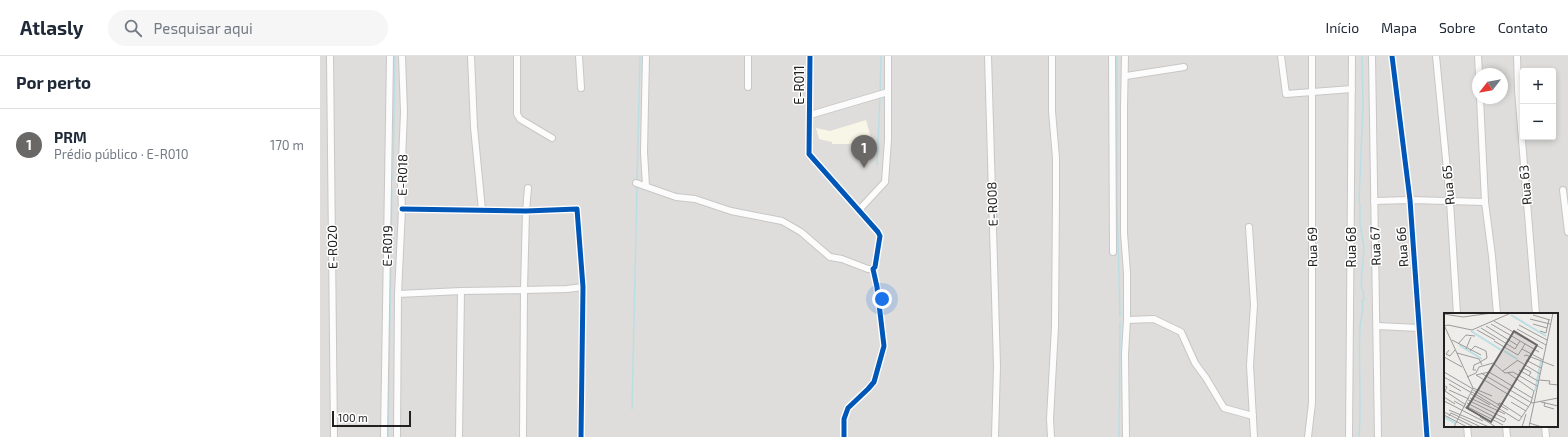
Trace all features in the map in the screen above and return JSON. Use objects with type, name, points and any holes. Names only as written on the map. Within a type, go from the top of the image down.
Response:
[{"type":"street","name":"E-R020","points":[[330,56],[334,437]]},
{"type":"street","name":"E-R019","points":[[384,437],[390,56]]},
{"type":"street","name":"E-R018","points":[[397,437],[398,294],[404,112],[402,56]]},
{"type":"street","points":[[471,56],[474,127],[482,210]]},
{"type":"street","points":[[517,56],[518,116],[552,138]]},
{"type":"street","points":[[579,56],[581,88]]},
{"type":"street","points":[[646,56],[644,152],[646,186]]},
{"type":"street","points":[[748,56],[748,87]]},
{"type":"street","name":"E-R011","points":[[810,56],[809,154],[878,232],[880,236],[875,267],[873,269]]},
{"type":"street","points":[[859,210],[885,182],[888,140],[888,56]]},
{"type":"street","name":"E-R008","points":[[988,56],[996,351],[995,437]]},
{"type":"street","points":[[1052,56],[1052,112],[1056,158],[1056,197],[1055,327],[1050,419],[1052,437]]},
{"type":"street","points":[[1112,56],[1113,252]]},
{"type":"street","points":[[1126,56],[1124,108],[1124,233],[1127,273],[1125,354],[1126,437]]},
{"type":"street","points":[[1281,56],[1286,94],[1352,89]]},
{"type":"street","name":"Rua 69","points":[[1308,437],[1312,403],[1312,56]]},
{"type":"street","name":"Rua 68","points":[[1349,437],[1352,56]]},
{"type":"street","name":"Rua 67","points":[[1372,56],[1378,437]]},
{"type":"street","name":"Rua 66","points":[[1392,56],[1410,200],[1427,437]]},
{"type":"street","name":"Rua 65","points":[[1436,56],[1450,201],[1457,313]]},
{"type":"street","points":[[1478,56],[1479,68]]},
{"type":"street","name":"Rua 63","points":[[1517,56],[1518,90],[1536,313]]},
{"type":"street","points":[[1126,76],[1184,67]]},
{"type":"street","points":[[810,115],[888,92]]},
{"type":"street","points":[[1480,104],[1485,202],[1497,313]]},
{"type":"street","points":[[636,183],[676,197],[695,199],[731,210],[782,221],[801,232],[830,257],[842,259],[868,269],[873,269],[877,287],[884,346],[874,382],[848,408],[844,419],[844,437]]},
{"type":"street","points":[[388,184],[401,185]]},
{"type":"street","points":[[523,437],[524,290],[528,188]]},
{"type":"street","points":[[1563,190],[1568,232]]},
{"type":"street","points":[[1374,201],[1410,200],[1485,202]]},
{"type":"street","points":[[402,209],[526,211],[577,209],[583,287],[581,437]]},
{"type":"street","points":[[1248,227],[1254,305],[1250,365],[1254,437]]},
{"type":"street","points":[[398,294],[568,289],[583,287]]},
{"type":"street","points":[[460,437],[461,291]]},
{"type":"street","points":[[1127,320],[1154,319],[1182,332],[1196,363],[1224,408],[1253,416]]},
{"type":"street","points":[[1377,326],[1419,328]]},
{"type":"street","points":[[1467,427],[1468,437]]},
{"type":"street","points":[[1506,427],[1507,437]]},
{"type":"street","points":[[1545,427],[1546,437]]},
{"type":"shaded area","points":[[320,56],[1568,56],[1568,437],[320,437]]},
{"type":"shaded area","points":[[866,120],[871,138],[849,144],[832,144],[832,142],[819,139],[816,128],[830,131]]},
{"type":"waterway","points":[[393,180],[395,56]]},
{"type":"waterway","points":[[637,181],[640,56]]},
{"type":"waterway","points":[[880,93],[881,56]]},
{"type":"waterway","points":[[1117,56],[1117,200],[1120,317]]},
{"type":"waterway","points":[[1359,437],[1360,328],[1363,307],[1362,301],[1364,300],[1361,287],[1364,247],[1360,224],[1359,200],[1363,105],[1362,56]]},
{"type":"waterway","points":[[877,165],[880,97]]},
{"type":"waterway","points":[[632,409],[637,185]]},
{"type":"waterway","points":[[388,437],[392,189]]},
{"type":"waterway","points":[[1119,437],[1120,322]]},
{"type":"cycle path","points":[[810,56],[809,154],[880,236],[875,267],[873,269],[877,287],[884,346],[874,382],[848,408],[844,419],[844,437]]},
{"type":"cycle path","points":[[1392,56],[1410,200],[1427,437]]},
{"type":"cycle path","points":[[402,209],[526,211],[577,209],[583,287],[581,437]]},
{"type":"place","name":"PRM","points":[[864,168]]}]
